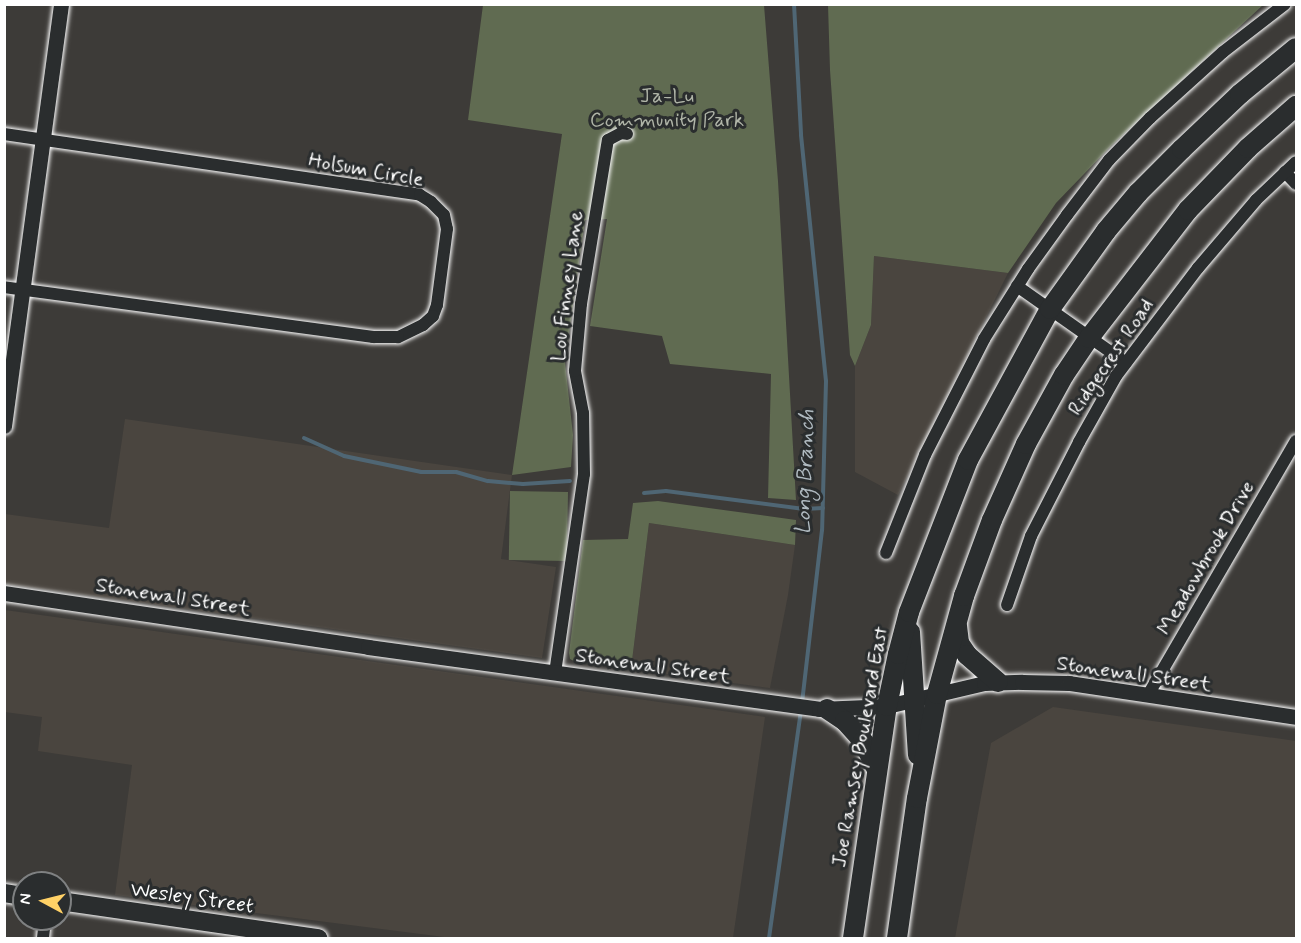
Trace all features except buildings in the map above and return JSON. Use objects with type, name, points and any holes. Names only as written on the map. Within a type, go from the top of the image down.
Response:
[{"type":"highway","name":"Joe Ramsey Boulevard East","points":[[852,933],[887,706],[909,612],[968,460],[1050,309],[1106,231],[1138,193],[1240,94],[1296,48]]},
{"type":"highway","points":[[897,938],[921,776],[937,694],[957,623],[992,520],[1026,444],[1064,375],[1089,338],[1188,210],[1248,148],[1296,106]]},
{"type":"highway","points":[[909,612],[913,700],[921,776]]},
{"type":"highway","points":[[957,623],[959,643],[967,655],[998,682]]},
{"type":"highway","points":[[823,709],[845,721],[863,741],[877,770]]},
{"type":"main road","name":"Wesley Street","points":[[72,903],[246,934],[318,939]]},
{"type":"street","points":[[4,426],[61,4]]},
{"type":"street","points":[[886,553],[925,454],[984,339],[1017,286],[1067,215],[1109,160],[1177,92],[1223,52],[1285,4]]},
{"type":"street","name":"Lou Finney Lane","points":[[555,673],[584,474],[583,413],[575,371],[580,306],[608,140],[621,133],[627,134]]},
{"type":"street","name":"Holsum Circle","points":[[4,134],[420,195],[444,215],[447,229],[437,305],[433,316],[413,331],[398,337],[373,337],[4,287]]},
{"type":"street","name":"Ridgecrest Road","points":[[1007,605],[1031,536],[1079,442],[1126,363],[1198,268],[1256,200],[1296,162]]},
{"type":"street","points":[[1285,172],[1296,184]]},
{"type":"street","points":[[1017,286],[1126,363]]},
{"type":"street","name":"Meadowbrook Drive","points":[[1148,695],[1296,441]]},
{"type":"street","name":"Stonewall Street","points":[[4,593],[555,673],[823,709],[887,706],[998,682],[1069,683],[1296,717]]},
{"type":"shaded area","points":[[874,256],[1008,273],[898,495],[855,472],[855,366],[871,325]]},
{"type":"shaded area","points":[[125,419],[512,475],[501,559],[556,567],[542,658],[5,584],[5,514],[109,528]]},
{"type":"shaded area","points":[[649,523],[795,545],[770,688],[631,669]]},
{"type":"shaded area","points":[[5,610],[765,717],[733,938],[452,938],[115,895],[132,765],[38,751],[42,717],[5,712]]},
{"type":"shaded area","points":[[1053,707],[1296,741],[1296,938],[955,938],[991,743]]},
{"type":"green space","points":[[828,4],[1263,5],[1112,145],[1056,203],[1008,273],[874,256],[871,325],[855,366],[850,355],[830,70]]},
{"type":"green space","name":"Ja-Lu Community Park","points":[[483,5],[764,5],[778,181],[796,500],[768,498],[771,374],[670,364],[662,336],[590,326],[607,219],[585,220],[565,362],[573,435],[571,467],[512,475],[562,134],[468,120]]},
{"type":"green space","points":[[510,491],[568,492],[567,561],[509,560]]},
{"type":"green space","points":[[658,501],[796,520],[795,545],[649,523],[631,669],[576,662],[570,659],[583,540],[628,539],[633,503]]},
{"type":"waterway","name":"Long Branch","points":[[794,4],[801,135],[826,381],[822,530],[802,703]]},
{"type":"waterway","points":[[304,438],[344,456],[421,472],[456,472],[488,481],[523,484],[570,481]]},
{"type":"waterway","points":[[644,493],[666,491],[804,509],[823,508]]},
{"type":"waterway","name":"Long Branch","points":[[769,938],[801,711]]}]
